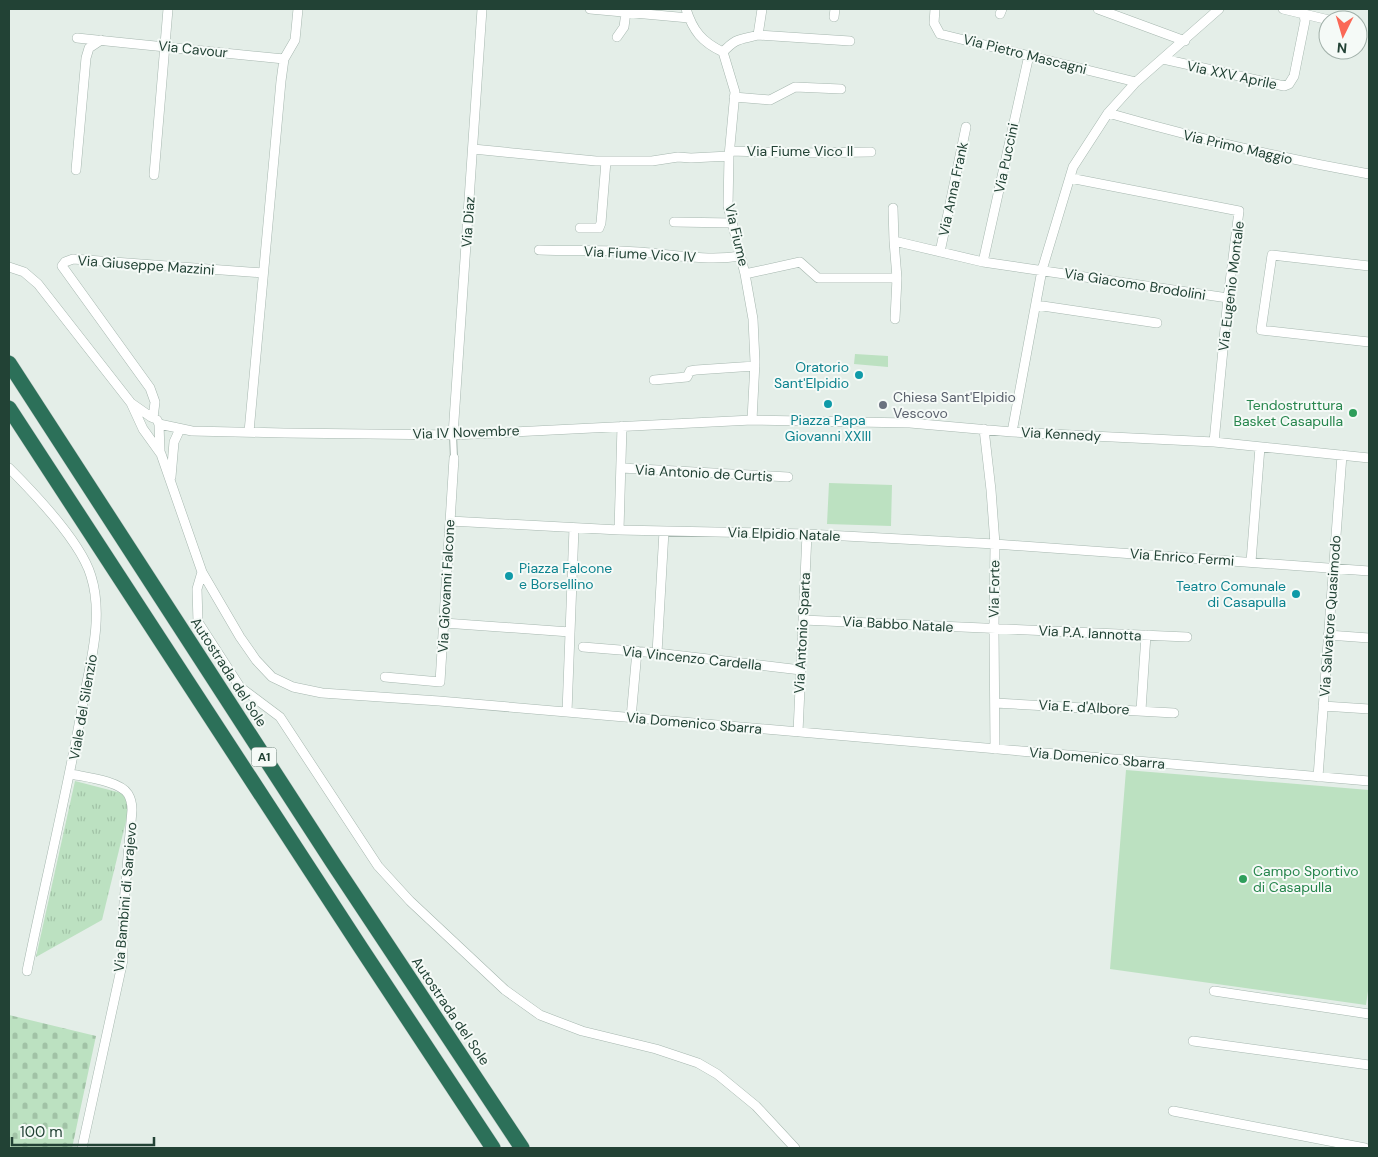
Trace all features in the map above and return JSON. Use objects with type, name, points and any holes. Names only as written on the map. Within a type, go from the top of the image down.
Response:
[{"type":"highway","name":"Autostrada del Sole","points":[[9,363],[333,863],[522,1148]]},
{"type":"highway","name":"A1","points":[[9,408],[493,1148]]},
{"type":"street","points":[[154,175],[168,9]]},
{"type":"street","points":[[250,432],[284,59],[295,40],[298,9]]},
{"type":"street","name":"Via Diaz","points":[[453,434],[482,9]]},
{"type":"street","points":[[590,9],[689,18]]},
{"type":"street","points":[[686,9],[691,25],[707,44],[723,52],[732,42],[740,38],[758,35],[850,41]]},
{"type":"street","points":[[758,35],[762,9]]},
{"type":"street","name":"Via Pietro Mascagni","points":[[936,9],[934,23],[940,34],[1029,54],[1136,82]]},
{"type":"street","points":[[1098,9],[1184,41]]},
{"type":"street","points":[[1283,9],[1318,17]]},
{"type":"street","points":[[1012,432],[1042,270],[1073,167],[1108,113],[1136,82],[1184,41],[1215,10]]},
{"type":"street","points":[[617,37],[624,27],[626,12]]},
{"type":"street","name":"Via XXV Aprile","points":[[1163,59],[1284,86],[1289,84],[1294,76],[1305,21],[1304,14]]},
{"type":"street","name":"Via Cavour","points":[[77,38],[284,59]]},
{"type":"street","points":[[76,170],[86,58],[89,48],[101,40]]},
{"type":"street","name":"Via Fiume","points":[[723,52],[735,92],[729,153],[728,206],[746,274],[753,319],[755,366],[752,420]]},
{"type":"street","name":"Via Puccini","points":[[983,262],[1029,54]]},
{"type":"street","points":[[734,97],[770,100],[795,87],[840,89]]},
{"type":"street","name":"Via Primo Maggio","points":[[1108,113],[1254,152],[1369,174]]},
{"type":"street","name":"Via Anna Frank","points":[[940,252],[966,127]]},
{"type":"street","name":"Via Fiume Vico II","points":[[473,149],[606,161],[652,161],[729,153],[871,152]]},
{"type":"street","points":[[580,228],[598,228],[601,223],[606,161]]},
{"type":"street","name":"Via Eugenio Montale","points":[[1070,178],[1239,211],[1228,298],[1214,442]]},
{"type":"street","points":[[893,208],[896,278],[895,319]]},
{"type":"street","points":[[674,222],[732,223]]},
{"type":"street","name":"Via Anna Frank","points":[[894,241],[983,262],[1042,270]]},
{"type":"street","name":"Via Fiume Vico IV","points":[[539,250],[621,251],[719,258],[741,256]]},
{"type":"street","points":[[1369,266],[1272,255],[1262,330],[1369,342]]},
{"type":"street","name":"Via Giuseppe Mazzini","points":[[156,422],[155,402],[150,388],[62,266],[65,262],[73,259],[263,273]]},
{"type":"street","points":[[746,274],[800,262],[818,278],[896,278]]},
{"type":"street","points":[[9,267],[24,272],[38,284],[131,403],[144,430],[154,434],[156,422]]},
{"type":"street","name":"Via Giacomo Brodolini","points":[[1042,270],[1228,298]]},
{"type":"street","points":[[1036,305],[1157,323]]},
{"type":"street","points":[[654,380],[687,377],[690,371],[696,370],[755,366]]},
{"type":"street","points":[[131,403],[156,422]]},
{"type":"street","points":[[144,430],[144,420],[156,422]]},
{"type":"street","name":"Via IV Novembre","points":[[156,422],[180,429],[250,432],[453,434],[752,420]]},
{"type":"street","name":"Via Kennedy","points":[[752,420],[910,423],[1012,432],[1214,442],[1369,458]]},
{"type":"street","name":"Via Domenico Sbarra","points":[[156,422],[160,454],[202,572],[256,660],[272,677],[293,687],[322,693],[567,712],[1369,781]]},
{"type":"street","name":"Via Antonio de Curtis","points":[[619,530],[622,426]]},
{"type":"street","points":[[171,484],[172,453],[174,442],[180,429]]},
{"type":"street","name":"Via Forte","points":[[984,429],[995,544],[995,749]]},
{"type":"street","name":"Via Domenico Sbarra","points":[[144,430],[160,454]]},
{"type":"street","name":"Via Giovanni Falcone","points":[[385,677],[440,682],[454,458],[453,434]]},
{"type":"street","points":[[1251,562],[1260,447]]},
{"type":"street","name":"Via Salvatore Quasimodo","points":[[1318,777],[1342,455]]},
{"type":"street","name":"Viale del Silenzio","points":[[9,468],[30,489],[76,548],[91,573],[96,590],[97,607],[94,645],[71,774],[27,971]]},
{"type":"street","name":"Via Antonio de Curtis","points":[[620,468],[788,478]]},
{"type":"street","points":[[450,521],[574,528],[567,712]]},
{"type":"street","name":"Via Elpidio Natale","points":[[574,528],[807,534],[995,544]]},
{"type":"street","points":[[657,653],[664,531]]},
{"type":"street","name":"Via Antonio Sparta","points":[[798,732],[807,534]]},
{"type":"street","name":"Via Enrico Fermi","points":[[995,544],[1369,571]]},
{"type":"street","points":[[202,572],[197,590],[198,622],[240,687],[280,718],[378,866],[410,901],[505,990],[540,1015],[580,1031],[656,1049],[698,1063],[736,1088],[756,1106],[795,1148]]},
{"type":"street","name":"Via Babbo Natale","points":[[803,620],[994,628]]},
{"type":"street","points":[[444,623],[570,632]]},
{"type":"street","name":"Via P.A. Iannotta","points":[[994,628],[1187,638]]},
{"type":"street","points":[[1328,635],[1369,638]]},
{"type":"street","points":[[1141,710],[1146,636]]},
{"type":"street","name":"Via Vincenzo Cardella","points":[[583,647],[657,653],[801,670]]},
{"type":"street","points":[[631,718],[637,651]]},
{"type":"street","name":"Via E. d'Albore","points":[[995,703],[1174,713]]},
{"type":"street","points":[[1323,706],[1369,709]]},
{"type":"street","name":"Via Bambini di Sarajevo","points":[[71,774],[112,784],[128,793],[132,801],[123,916],[123,960],[82,1148]]},
{"type":"street","points":[[1214,992],[1369,1014]]},
{"type":"street","points":[[1193,1040],[1369,1065]]},
{"type":"street","points":[[1173,1111],[1365,1148]]},
{"type":"green space","points":[[855,354],[888,356],[888,367],[854,364]]},
{"type":"green space","points":[[829,483],[892,485],[891,526],[827,524]]},
{"type":"green space","name":"Campo Sportivo di Casapulla","points":[[1126,770],[1369,790],[1369,984],[1366,1005],[1110,969]]},
{"type":"green space","points":[[75,781],[125,794],[129,809],[102,920],[36,957]]},
{"type":"green space","points":[[9,1015],[96,1036],[72,1148],[9,1148]]},
{"type":"place","name":"Oratorio Sant'Elpidio","points":[[859,375]]},
{"type":"place","name":"Piazza Papa Giovanni XXIII","points":[[828,404]]},
{"type":"place","name":"Chiesa Sant'Elpidio Vescovo","points":[[883,405]]},
{"type":"place","name":"Tendostruttura Basket Casapulla","points":[[1353,413]]},
{"type":"place","name":"Piazza Falcone e Borsellino","points":[[509,576]]},
{"type":"place","name":"Teatro Comunale di Casapulla","points":[[1296,594]]},
{"type":"place","name":"Campo Sportivo di Casapulla","points":[[1243,879]]}]
